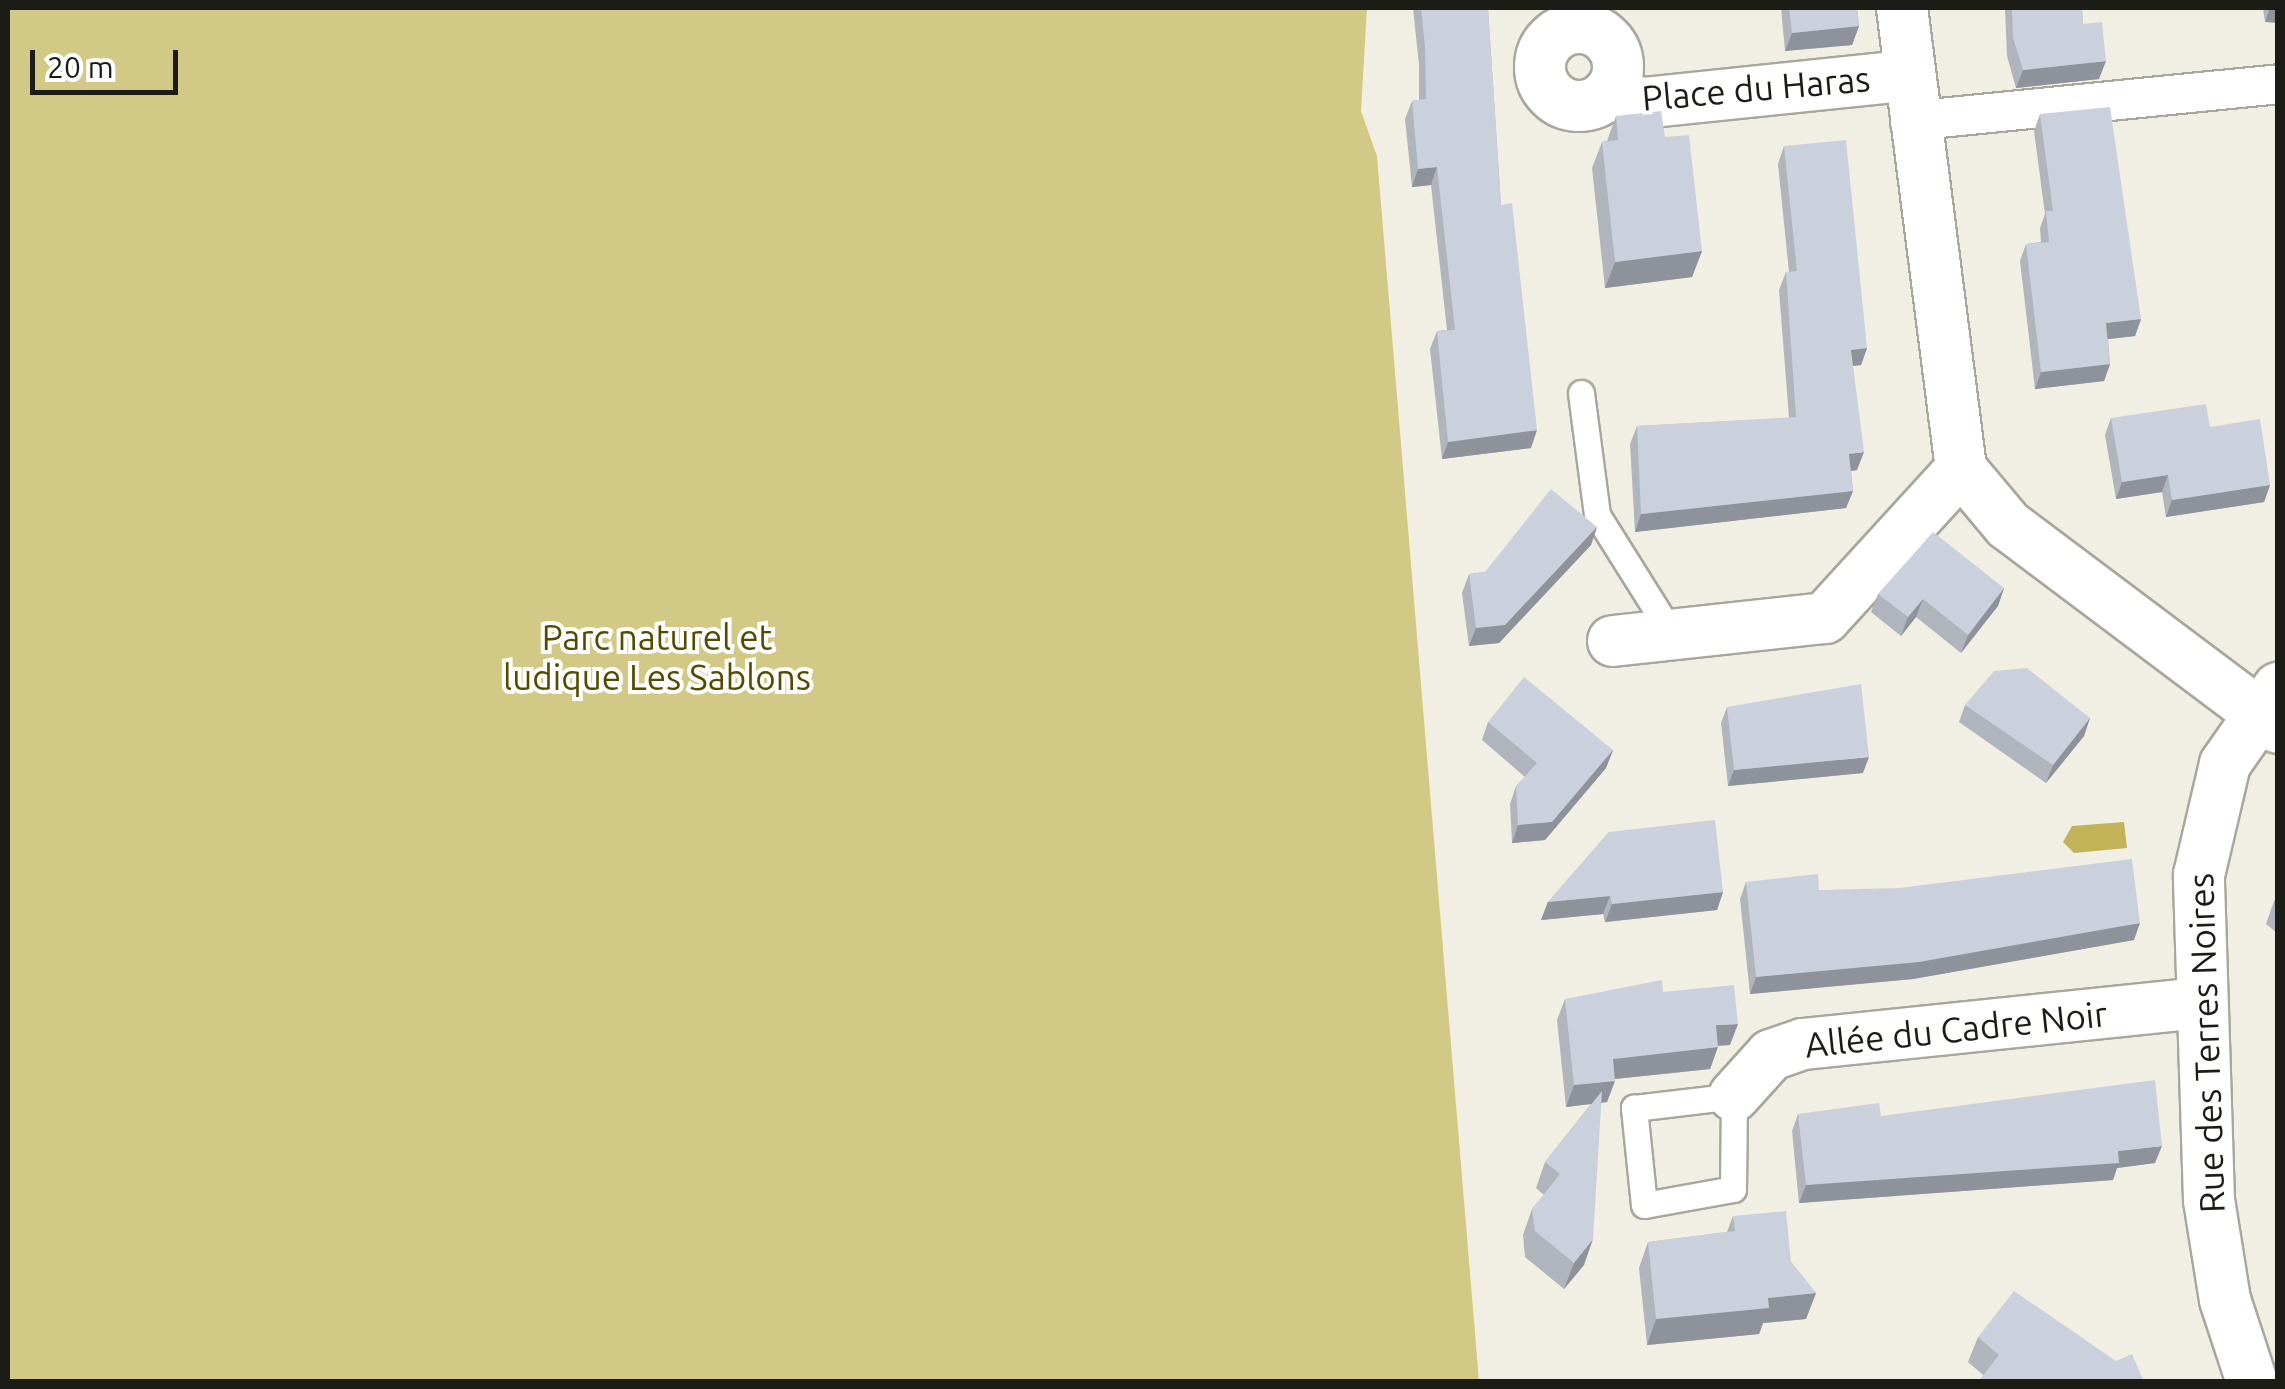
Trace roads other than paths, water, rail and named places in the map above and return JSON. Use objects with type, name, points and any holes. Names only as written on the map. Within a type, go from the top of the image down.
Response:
[{"type":"street","points":[[1902,8],[1908,98],[1961,470],[2008,525],[2271,709]]},
{"type":"street","points":[[1908,98],[2278,84]]},
{"type":"street","name":"Place du Haras","points":[[1607,94],[1643,103],[1908,98]]},
{"type":"street","points":[[1613,640],[1825,618],[1961,470]]},
{"type":"street","name":"Rue des Terres Noires","points":[[2252,1382],[2214,1240],[2198,1003],[2201,844],[2226,764],[2271,709]]},
{"type":"street","name":"Allée du Cadre Noir","points":[[1734,1096],[1771,1055],[1803,1044],[2198,1003]]},
{"type":"lane","points":[[1581,393],[1596,514],[1673,636]]},
{"type":"lane","points":[[1734,1096],[1733,1189],[1644,1205],[1634,1108],[1734,1096]]},
{"type":"park label","name":"Parc naturel et ludique Les Sablons","points":[[657,657]]}]
